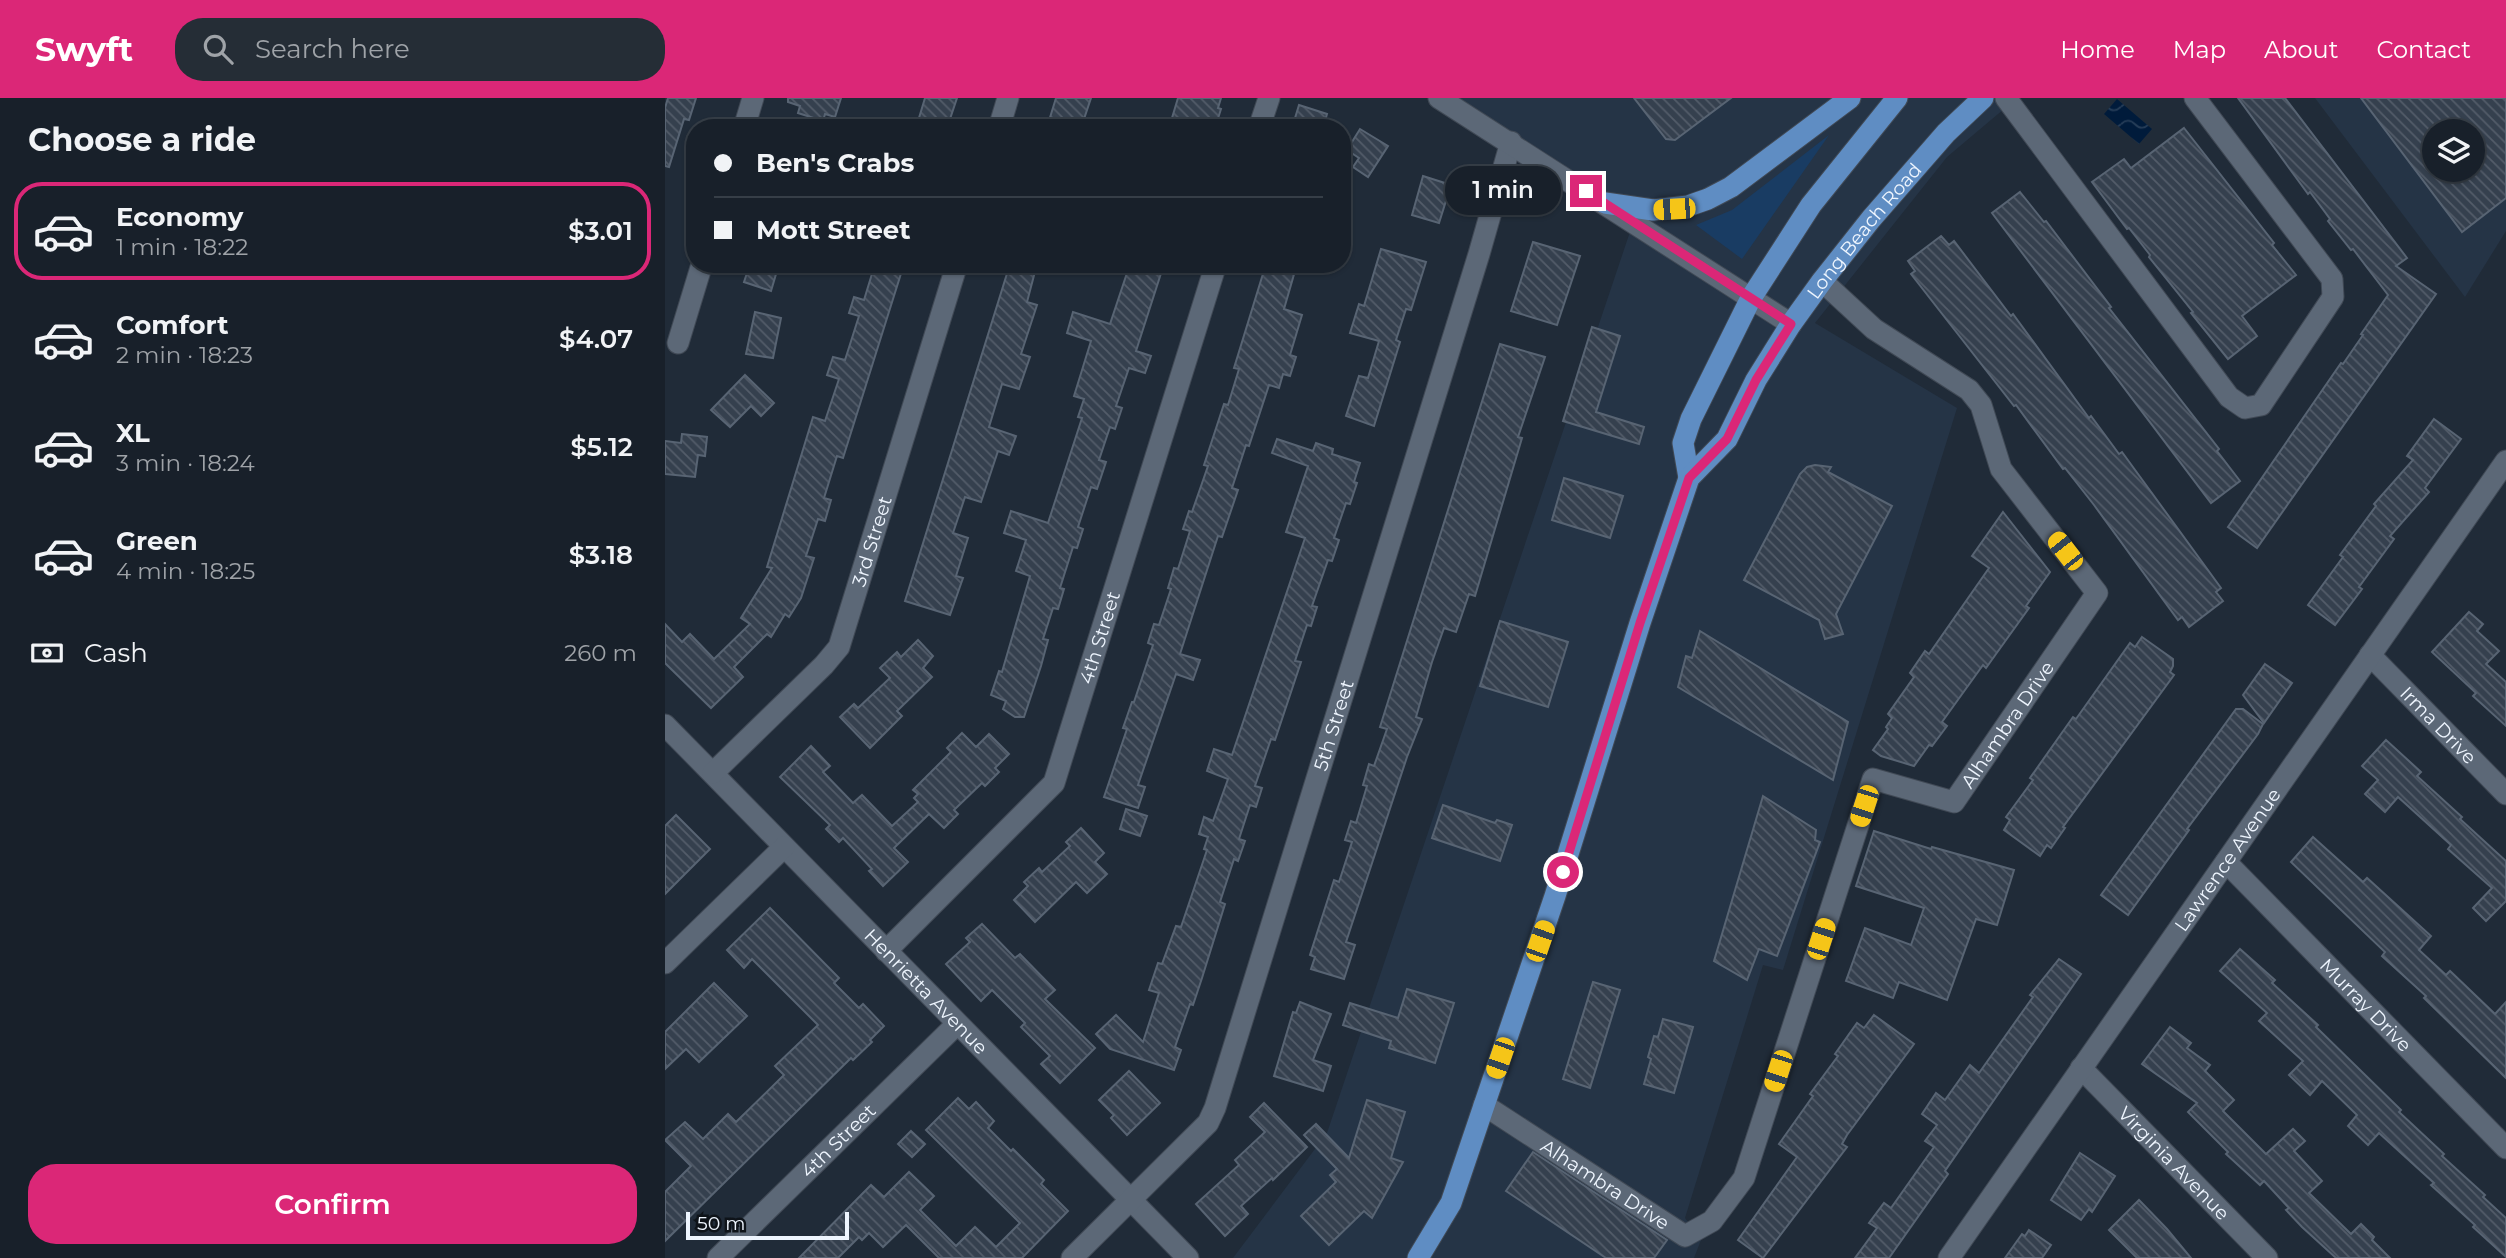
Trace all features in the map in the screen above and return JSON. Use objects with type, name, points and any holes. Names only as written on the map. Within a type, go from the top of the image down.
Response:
[{"type":"main road","points":[[1605,203],[1653,210],[1674,209],[1709,199],[1731,187],[1850,98]]},
{"type":"main road","name":"Long Beach Road","points":[[1689,478],[1683,443],[1691,419],[1751,298],[1811,205],[1897,98]]},
{"type":"main road","name":"Long Beach Road","points":[[1418,1258],[1451,1203],[1559,884],[1640,623],[1689,478],[1727,439],[1756,380],[1822,281],[1871,219],[1946,133],[1983,98]]},
{"type":"street","points":[[747,119],[753,98]]},
{"type":"street","points":[[1002,119],[1008,98]]},
{"type":"street","points":[[1262,119],[1269,98]]},
{"type":"street","points":[[1439,98],[1791,324]]},
{"type":"street","points":[[2006,98],[2229,397],[2245,408],[2261,405],[2333,297],[2332,279],[2195,98]]},
{"type":"street","name":"5th Street","points":[[1072,1258],[1208,1123],[1215,1108],[1479,254],[1511,142]]},
{"type":"street","points":[[678,343],[699,273]]},
{"type":"street","name":"3rd Street","points":[[713,774],[839,647],[954,273]]},
{"type":"street","name":"4th Street","points":[[885,951],[1054,783],[1213,273]]},
{"type":"street","name":"Alhambra Drive","points":[[1484,1105],[1685,1236],[1712,1221],[1744,1178],[1873,779],[1954,802],[2097,593],[2001,469],[1982,405],[1969,390],[1874,329],[1822,281]]},
{"type":"street","name":"Lawrence Avenue","points":[[1949,1258],[2506,461]]},
{"type":"street","name":"Irma Drive","points":[[2370,655],[2506,794]]},
{"type":"street","name":"Henrietta Avenue","points":[[665,725],[1188,1258]]},
{"type":"street","points":[[665,963],[784,848]]},
{"type":"street","name":"Murray Drive","points":[[2226,862],[2506,1148]]},
{"type":"street","name":"4th Street","points":[[718,1258],[957,1024]]},
{"type":"street","name":"Virginia Avenue","points":[[2081,1068],[2267,1258]]},
{"type":"shaded area","points":[[1447,98],[2017,98],[1947,157],[1815,323],[1957,408],[1783,970],[1763,965],[1685,1218],[1701,1240],[1694,1258],[1233,1258],[1327,1133],[1635,217]]},
{"type":"shaded area","points":[[2315,98],[2506,98],[2506,231],[2465,297]]},
{"type":"shaded area","points":[[1829,135],[1742,259],[1696,225],[1732,210]]},
{"type":"water","points":[[2117,99],[2152,129],[2139,144],[2104,114]]},
{"type":"building","points":[[668,98],[696,98],[689,119],[684,119],[669,167],[665,166],[665,108]]},
{"type":"building","points":[[788,98],[841,98],[835,117],[825,114],[824,119],[798,113],[800,106],[788,102]]},
{"type":"building","points":[[925,98],[957,98],[950,119],[919,119]]},
{"type":"building","points":[[1056,98],[1091,98],[1084,119],[1050,119]]},
{"type":"building","points":[[1178,98],[1221,98],[1218,119],[1172,119]]},
{"type":"building","points":[[1634,98],[1731,98],[1675,140],[1666,139]]},
{"type":"building","points":[[2238,98],[2285,98],[2407,258],[2396,266],[2436,294],[2257,548],[2228,527],[2363,335],[2361,334],[2388,295],[2328,221],[2330,219],[2310,192],[2308,194]]},
{"type":"building","points":[[2361,98],[2506,98],[2506,198],[2462,232],[2424,182],[2485,182],[2485,119],[2422,119],[2422,179]]},
{"type":"building","points":[[1299,105],[1327,114],[1326,119],[1295,119]]},
{"type":"building","points":[[2184,128],[2296,275],[2242,316],[2257,336],[2228,359],[2092,182],[2124,159],[2131,168]]},
{"type":"building","points":[[1360,129],[1388,146],[1368,177],[1353,167],[1359,158],[1351,153],[1351,144]]},
{"type":"building","points":[[1423,176],[1451,185],[1439,223],[1412,215]]},
{"type":"building","points":[[2020,192],[2044,222],[2046,221],[2111,307],[2109,308],[2219,449],[2217,451],[2240,481],[2211,503],[1992,213]]},
{"type":"building","points":[[1941,236],[1949,245],[1954,241],[2011,316],[2013,314],[2089,418],[2091,416],[2119,454],[2122,452],[2221,588],[2216,592],[2223,601],[2189,627],[2182,617],[2178,620],[2094,505],[1911,274],[1915,271],[1908,261]]},
{"type":"building","points":[[1533,242],[1580,256],[1557,325],[1511,311]]},
{"type":"building","points":[[1381,249],[1426,262],[1411,310],[1406,309],[1396,340],[1400,342],[1374,426],[1346,416],[1359,376],[1368,378],[1379,341],[1350,333],[1359,304],[1364,306]]},
{"type":"building","points":[[747,273],[776,273],[771,291],[744,282]]},
{"type":"building","points":[[872,273],[901,273],[843,458],[837,456],[824,498],[831,500],[825,521],[818,519],[806,556],[814,558],[801,598],[789,617],[785,614],[771,637],[767,634],[734,667],[743,677],[711,708],[665,663],[665,624],[682,642],[690,634],[714,659],[750,624],[741,618],[772,568],[767,567],[813,417],[825,421],[839,379],[827,375],[833,357],[845,360],[859,316],[849,313],[854,297],[864,300]]},
{"type":"building","points":[[1007,273],[1035,273],[1027,302],[1037,305],[1021,354],[1030,357],[1019,389],[1002,384],[989,427],[1016,436],[1009,455],[998,451],[981,502],[965,497],[953,533],[968,538],[956,576],[963,578],[950,615],[905,601]]},
{"type":"building","points":[[1127,273],[1161,273],[1136,351],[1151,356],[1145,373],[1129,368],[1116,406],[1122,408],[1115,429],[1110,427],[1099,460],[1106,462],[1097,489],[1091,487],[1078,527],[1083,529],[1077,548],[1073,547],[1060,588],[1064,589],[1058,609],[1053,608],[1043,639],[1048,640],[1041,666],[1024,717],[1015,717],[1003,709],[1006,701],[991,695],[999,671],[1002,672],[1030,576],[1016,571],[1026,540],[1004,533],[1011,511],[1048,523],[1082,418],[1078,417],[1084,399],[1074,396],[1091,341],[1067,333],[1073,312],[1110,324]]},
{"type":"building","points":[[1263,273],[1294,273],[1284,309],[1302,315],[1290,355],[1296,357],[1290,376],[1283,374],[1279,388],[1269,385],[1249,446],[1246,445],[1232,488],[1238,490],[1222,537],[1218,536],[1180,654],[1200,660],[1193,680],[1176,674],[1138,785],[1145,787],[1138,808],[1104,797],[1127,729],[1123,728],[1153,645],[1148,643],[1154,624],[1159,625],[1171,589],[1168,588],[1174,568],[1178,569],[1190,531],[1183,529],[1208,466],[1204,465],[1224,404],[1228,405],[1239,369],[1234,368]]},
{"type":"building","points":[[755,312],[781,318],[773,358],[746,354]]},
{"type":"building","points":[[1592,327],[1620,336],[1596,412],[1644,427],[1639,444],[1563,421]]},
{"type":"building","points":[[1500,344],[1545,357],[1518,437],[1522,438],[1475,596],[1469,594],[1456,632],[1444,628],[1432,662],[1416,717],[1422,719],[1346,942],[1355,945],[1344,979],[1311,969],[1315,957],[1310,955],[1334,880],[1339,882],[1352,842],[1345,840],[1351,821],[1356,823],[1367,786],[1363,785],[1369,764],[1374,766],[1387,729],[1380,727]]},
{"type":"building","points":[[745,375],[774,403],[761,416],[751,406],[730,427],[711,410]]},
{"type":"building","points":[[2434,419],[2461,439],[2425,488],[2429,492],[2390,536],[2394,539],[2335,625],[2308,605],[2343,557],[2340,555],[2376,506],[2374,504],[2413,460],[2407,456]]},
{"type":"building","points":[[682,434],[707,437],[705,456],[698,455],[695,477],[665,474],[665,441],[681,443]]},
{"type":"building","points":[[1277,439],[1313,451],[1316,443],[1333,449],[1332,454],[1360,463],[1354,482],[1357,483],[1350,504],[1346,503],[1334,538],[1339,540],[1332,561],[1328,560],[1312,606],[1317,607],[1311,626],[1307,625],[1295,661],[1301,662],[1275,740],[1271,739],[1255,786],[1262,788],[1256,807],[1250,805],[1239,839],[1245,841],[1238,861],[1234,859],[1220,902],[1225,904],[1202,978],[1175,1047],[1181,1050],[1174,1070],[1110,1049],[1096,1034],[1116,1015],[1143,1042],[1159,993],[1149,990],[1158,963],[1162,964],[1176,926],[1181,927],[1207,850],[1204,849],[1208,837],[1199,834],[1204,817],[1213,821],[1228,779],[1207,771],[1214,749],[1232,755],[1305,538],[1286,532],[1308,466],[1272,453]]},
{"type":"building","points":[[1807,467],[1831,467],[1828,472],[1892,506],[1836,614],[1843,634],[1825,639],[1819,620],[1744,580],[1800,474]]},
{"type":"building","points":[[1564,478],[1623,496],[1610,538],[1552,520]]},
{"type":"building","points":[[2003,512],[2050,572],[2026,606],[2029,608],[1986,668],[1983,665],[1942,722],[1947,726],[1914,766],[1881,756],[1873,750],[1888,729],[1886,727],[1892,718],[1888,714],[1914,677],[1910,673],[1925,651],[1929,654],[1989,568],[1972,556]]},
{"type":"building","points":[[2469,612],[2483,624],[2477,631],[2499,651],[2486,664],[2506,682],[2506,726],[2473,696],[2476,693],[2432,652]]},
{"type":"building","points":[[1500,621],[1568,642],[1548,707],[1480,686]]},
{"type":"building","points":[[1700,631],[1848,722],[1833,780],[1678,687],[1686,656],[1692,658]]},
{"type":"building","points":[[2142,637],[2173,659],[2170,672],[2174,675],[2063,827],[2065,828],[2051,848],[2047,845],[2040,856],[2004,830],[2010,820],[2006,817],[2073,717],[2076,719],[2130,643],[2135,647]]},
{"type":"building","points":[[918,640],[933,656],[923,668],[932,677],[897,711],[902,716],[870,748],[840,717],[854,704],[858,708],[890,678],[880,668],[897,652],[901,657]]},
{"type":"building","points":[[2265,664],[2292,683],[2264,723],[2243,695]]},
{"type":"building","points":[[2236,709],[2243,709],[2263,724],[2258,734],[2187,829],[2189,830],[2128,915],[2101,895]]},
{"type":"building","points":[[962,733],[976,747],[989,734],[1009,754],[995,768],[999,772],[985,786],[982,783],[954,810],[958,814],[944,828],[929,814],[894,848],[908,862],[883,886],[869,871],[872,869],[843,838],[839,842],[826,829],[830,825],[780,777],[811,746],[830,766],[823,772],[853,803],[862,795],[892,826],[918,802],[914,798],[918,794],[913,790],[951,752],[947,748]]},
{"type":"building","points":[[2386,740],[2421,772],[2417,776],[2506,861],[2506,901],[2486,921],[2473,908],[2492,888],[2448,849],[2451,845],[2398,797],[2385,812],[2365,794],[2378,780],[2362,766]]},
{"type":"building","points":[[1763,796],[1816,830],[1815,840],[1820,842],[1777,956],[1759,949],[1747,980],[1714,961]]},
{"type":"building","points":[[1443,805],[1495,823],[1497,820],[1512,825],[1500,861],[1432,838]]},
{"type":"building","points":[[1126,809],[1147,816],[1140,836],[1120,829]]},
{"type":"building","points":[[676,815],[710,849],[665,894],[665,826]]},
{"type":"building","points":[[1081,828],[1104,853],[1095,862],[1107,874],[1087,893],[1076,882],[1035,922],[1014,900],[1028,886],[1024,882],[1039,868],[1042,872],[1070,846],[1066,842]]},
{"type":"building","points":[[1874,831],[2014,870],[1997,925],[1976,919],[1947,1000],[1899,982],[1893,998],[1846,981],[1865,928],[1911,945],[1924,908],[1856,886]]},
{"type":"building","points":[[2313,837],[2363,882],[2367,878],[2431,936],[2419,950],[2446,975],[2450,971],[2495,1014],[2506,1002],[2506,1078],[2424,998],[2426,996],[2382,956],[2385,952],[2291,862]]},
{"type":"building","points":[[770,908],[839,978],[834,983],[859,1008],[863,1004],[884,1026],[870,1040],[872,1042],[853,1060],[851,1058],[665,1241],[665,1192],[691,1166],[665,1140],[685,1122],[703,1139],[728,1114],[736,1122],[784,1075],[775,1066],[818,1025],[752,959],[744,968],[727,950]]},
{"type":"building","points":[[982,924],[1015,958],[1020,954],[1055,990],[1045,999],[1095,1048],[1060,1083],[1041,1064],[1050,1056],[1021,1027],[1025,1023],[992,990],[981,1001],[946,964],[970,942],[966,938]]},
{"type":"building","points":[[2240,949],[2275,980],[2272,983],[2318,1025],[2316,1027],[2506,1218],[2506,1257],[2431,1185],[2434,1183],[2379,1133],[2368,1145],[2348,1126],[2357,1115],[2322,1081],[2310,1095],[2289,1075],[2303,1061],[2259,1021],[2267,1013],[2220,971]]},
{"type":"building","points":[[2059,959],[2081,974],[1945,1171],[1948,1174],[1889,1258],[1855,1258],[1877,1228],[1869,1223],[1884,1203],[1891,1208],[1934,1147],[1925,1141],[1937,1125],[1922,1114],[1936,1093],[1945,1100],[1970,1065],[1979,1073],[2033,997],[2030,995]]},
{"type":"building","points":[[1593,982],[1620,990],[1590,1088],[1563,1079]]},
{"type":"building","points":[[714,983],[747,1016],[699,1062],[686,1049],[665,1069],[665,1032]]},
{"type":"building","points":[[1407,989],[1454,1003],[1435,1063],[1389,1048],[1391,1041],[1343,1025],[1350,1003],[1398,1018]]},
{"type":"building","points":[[1300,1002],[1331,1014],[1313,1060],[1331,1066],[1323,1091],[1274,1076],[1293,1012],[1296,1013]]},
{"type":"building","points":[[1874,1015],[1914,1044],[1847,1135],[1842,1144],[1847,1147],[1763,1258],[1738,1240],[1797,1157],[1779,1144],[1813,1096],[1810,1094],[1838,1056],[1835,1054],[1857,1023],[1864,1028]]},
{"type":"building","points":[[1663,1019],[1693,1027],[1674,1093],[1644,1084],[1654,1036],[1658,1037]]},
{"type":"building","points":[[2170,1027],[2191,1043],[2187,1048],[2210,1065],[2205,1071],[2234,1100],[2223,1111],[2266,1154],[2293,1129],[2305,1141],[2294,1151],[2322,1181],[2309,1193],[2351,1234],[2361,1224],[2390,1258],[2336,1258],[2286,1210],[2289,1208],[2264,1181],[2260,1185],[2226,1154],[2228,1152],[2188,1112],[2197,1103],[2142,1064]]},
{"type":"building","points":[[1129,1071],[1160,1103],[1127,1135],[1111,1118],[1114,1115],[1099,1100]]},
{"type":"building","points":[[958,1098],[969,1109],[976,1102],[994,1121],[988,1128],[1044,1180],[1041,1184],[1068,1211],[1022,1258],[939,1258],[906,1225],[883,1247],[869,1233],[862,1240],[859,1237],[838,1258],[799,1258],[871,1185],[884,1197],[909,1172],[934,1196],[920,1210],[956,1246],[975,1227],[996,1247],[1020,1223],[926,1130]]},
{"type":"building","points":[[1367,1100],[1405,1112],[1391,1158],[1403,1162],[1372,1218],[1364,1211],[1329,1245],[1301,1216],[1336,1182],[1330,1175],[1337,1169],[1304,1135],[1316,1124],[1349,1158]]},
{"type":"building","points":[[1264,1103],[1307,1147],[1241,1206],[1248,1214],[1225,1236],[1196,1204],[1239,1165],[1235,1160],[1265,1132],[1250,1117]]},
{"type":"building","points":[[911,1131],[925,1144],[912,1157],[898,1144]]},
{"type":"building","points":[[1533,1152],[1667,1240],[1654,1258],[1606,1258],[1506,1191]]},
{"type":"building","points":[[2080,1153],[2115,1176],[2092,1212],[2089,1209],[2081,1220],[2051,1200]]},
{"type":"building","points":[[2139,1200],[2191,1258],[2137,1258],[2109,1230]]},
{"type":"building","points":[[2029,1230],[2051,1245],[2042,1258],[2005,1258],[2022,1234],[2025,1236]]},
{"type":"route","points":[[1563,872],[1640,623],[1689,478],[1727,439],[1756,380],[1791,324],[1586,191]]}]
